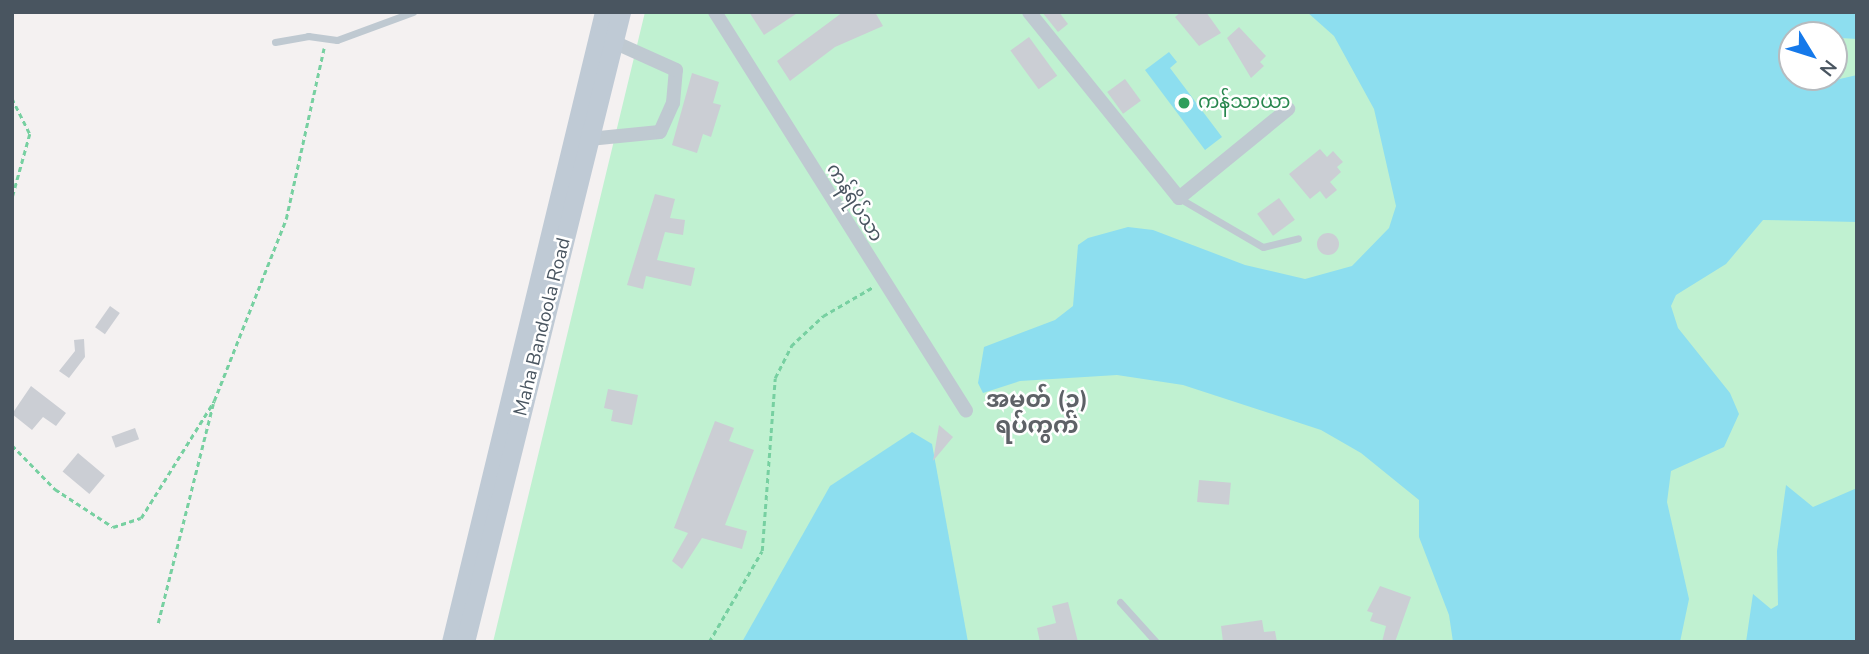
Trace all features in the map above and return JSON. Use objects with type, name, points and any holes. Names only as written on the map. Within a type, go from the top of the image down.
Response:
[{"type":"main road","name":"Maha Bandoola Road","points":[[451,642],[604,12]]},
{"type":"main road","name":"Maha Bandoola Road","points":[[465,642],[621,12]]},
{"type":"street","name":"ကန်ရိပ်သာ","points":[[715,12],[881,282],[965,411]]},
{"type":"street","points":[[1029,12],[1179,198],[1288,110]]},
{"type":"street","points":[[589,139],[660,132],[673,103],[676,69],[614,42]]},
{"type":"lane","points":[[275,42],[326,38],[337,40],[413,12]]},
{"type":"lane","points":[[1179,198],[1263,247],[1298,238]]},
{"type":"lane","points":[[1120,603],[1156,642]]},
{"type":"path","points":[[158,623],[214,401],[286,219],[326,38]]},
{"type":"path","points":[[12,98],[30,134],[12,199]]},
{"type":"path","points":[[709,642],[762,551],[775,378],[791,346],[823,316],[881,282]]},
{"type":"path","points":[[12,445],[55,489],[113,527],[141,518],[214,401]]},
{"type":"green space","points":[[645,12],[1857,12],[1857,642],[493,642]]},
{"type":"water","points":[[1307,12],[1857,12],[1857,39],[1848,38],[1848,21],[1778,21],[1778,91],[1848,91],[1848,77],[1857,75],[1857,222],[1763,220],[1726,264],[1676,295],[1671,306],[1678,328],[1730,393],[1739,414],[1724,447],[1671,471],[1667,502],[1689,599],[1680,642],[1453,642],[1449,615],[1419,537],[1419,500],[1361,453],[1321,430],[1183,385],[1117,375],[1020,381],[983,393],[978,383],[984,347],[1055,320],[1073,306],[1078,245],[1088,238],[1128,227],[1153,230],[1245,265],[1305,279],[1352,266],[1389,228],[1396,206],[1374,109],[1334,36]]},
{"type":"water","name":"ကန်သာယာ","points":[[1169,52],[1177,62],[1170,68],[1222,137],[1205,150],[1145,70]]},
{"type":"water","points":[[912,432],[932,444],[968,642],[742,642],[830,486]]},
{"type":"water","points":[[1786,485],[1813,507],[1857,488],[1857,642],[1746,642],[1753,594],[1771,609],[1778,605],[1777,551]]},
{"type":"building","points":[[749,12],[799,12],[764,35]]},
{"type":"building","points":[[843,12],[875,12],[883,26],[835,47],[790,81],[777,61]]},
{"type":"building","points":[[1042,12],[1059,12],[1068,24],[1058,32]]},
{"type":"building","points":[[1181,12],[1206,12],[1221,33],[1199,46],[1175,17]]},
{"type":"building","points":[[1239,27],[1266,56],[1260,62],[1264,66],[1251,78],[1227,38]]},
{"type":"building","points":[[1029,37],[1057,76],[1039,89],[1010,51]]},
{"type":"building","points":[[692,73],[719,82],[713,103],[721,105],[711,137],[703,134],[697,153],[672,145]]},
{"type":"building","points":[[1125,79],[1141,101],[1123,114],[1107,92]]},
{"type":"building","points":[[1320,149],[1327,157],[1333,151],[1343,162],[1337,167],[1341,172],[1330,182],[1337,190],[1326,199],[1320,191],[1310,199],[1289,174]]},
{"type":"building","points":[[655,194],[675,199],[670,218],[685,220],[683,235],[665,232],[657,260],[695,268],[691,286],[646,276],[643,289],[627,285]]},
{"type":"building","points":[[1279,198],[1295,220],[1273,236],[1257,214]]},
{"type":"building","points":[[1328,233],[1336,236],[1339,244],[1336,252],[1328,255],[1320,252],[1317,244],[1320,236]]},
{"type":"building","points":[[110,306],[120,313],[105,334],[95,327]]},
{"type":"building","points":[[84,339],[85,357],[69,378],[59,371],[75,351],[74,340]]},
{"type":"building","points":[[31,386],[66,413],[56,426],[43,417],[32,430],[12,414]]},
{"type":"building","points":[[608,389],[638,395],[632,425],[611,421],[613,410],[604,408]]},
{"type":"building","points":[[715,421],[734,428],[729,441],[754,450],[725,525],[747,531],[742,549],[702,538],[682,569],[672,561],[688,533],[674,528]]},
{"type":"building","points":[[939,425],[953,437],[933,461]]},
{"type":"building","points":[[135,428],[139,439],[116,448],[112,437]]},
{"type":"building","points":[[78,453],[105,475],[89,494],[63,471]]},
{"type":"building","points":[[1199,480],[1231,483],[1229,505],[1197,502]]},
{"type":"building","points":[[1380,586],[1411,597],[1395,642],[1382,642],[1386,626],[1370,621],[1373,613],[1367,611]]},
{"type":"building","points":[[1068,602],[1078,642],[1040,642],[1037,628],[1056,623],[1052,606]]},
{"type":"building","points":[[1262,620],[1264,632],[1275,631],[1277,642],[1223,642],[1221,626]]},
{"type":"place","name":"ကန်သာယာ","points":[[1184,103]]},
{"type":"district","name":"အမှတ် (၃) ရပ်ကွက်","points":[[1037,413]]}]
